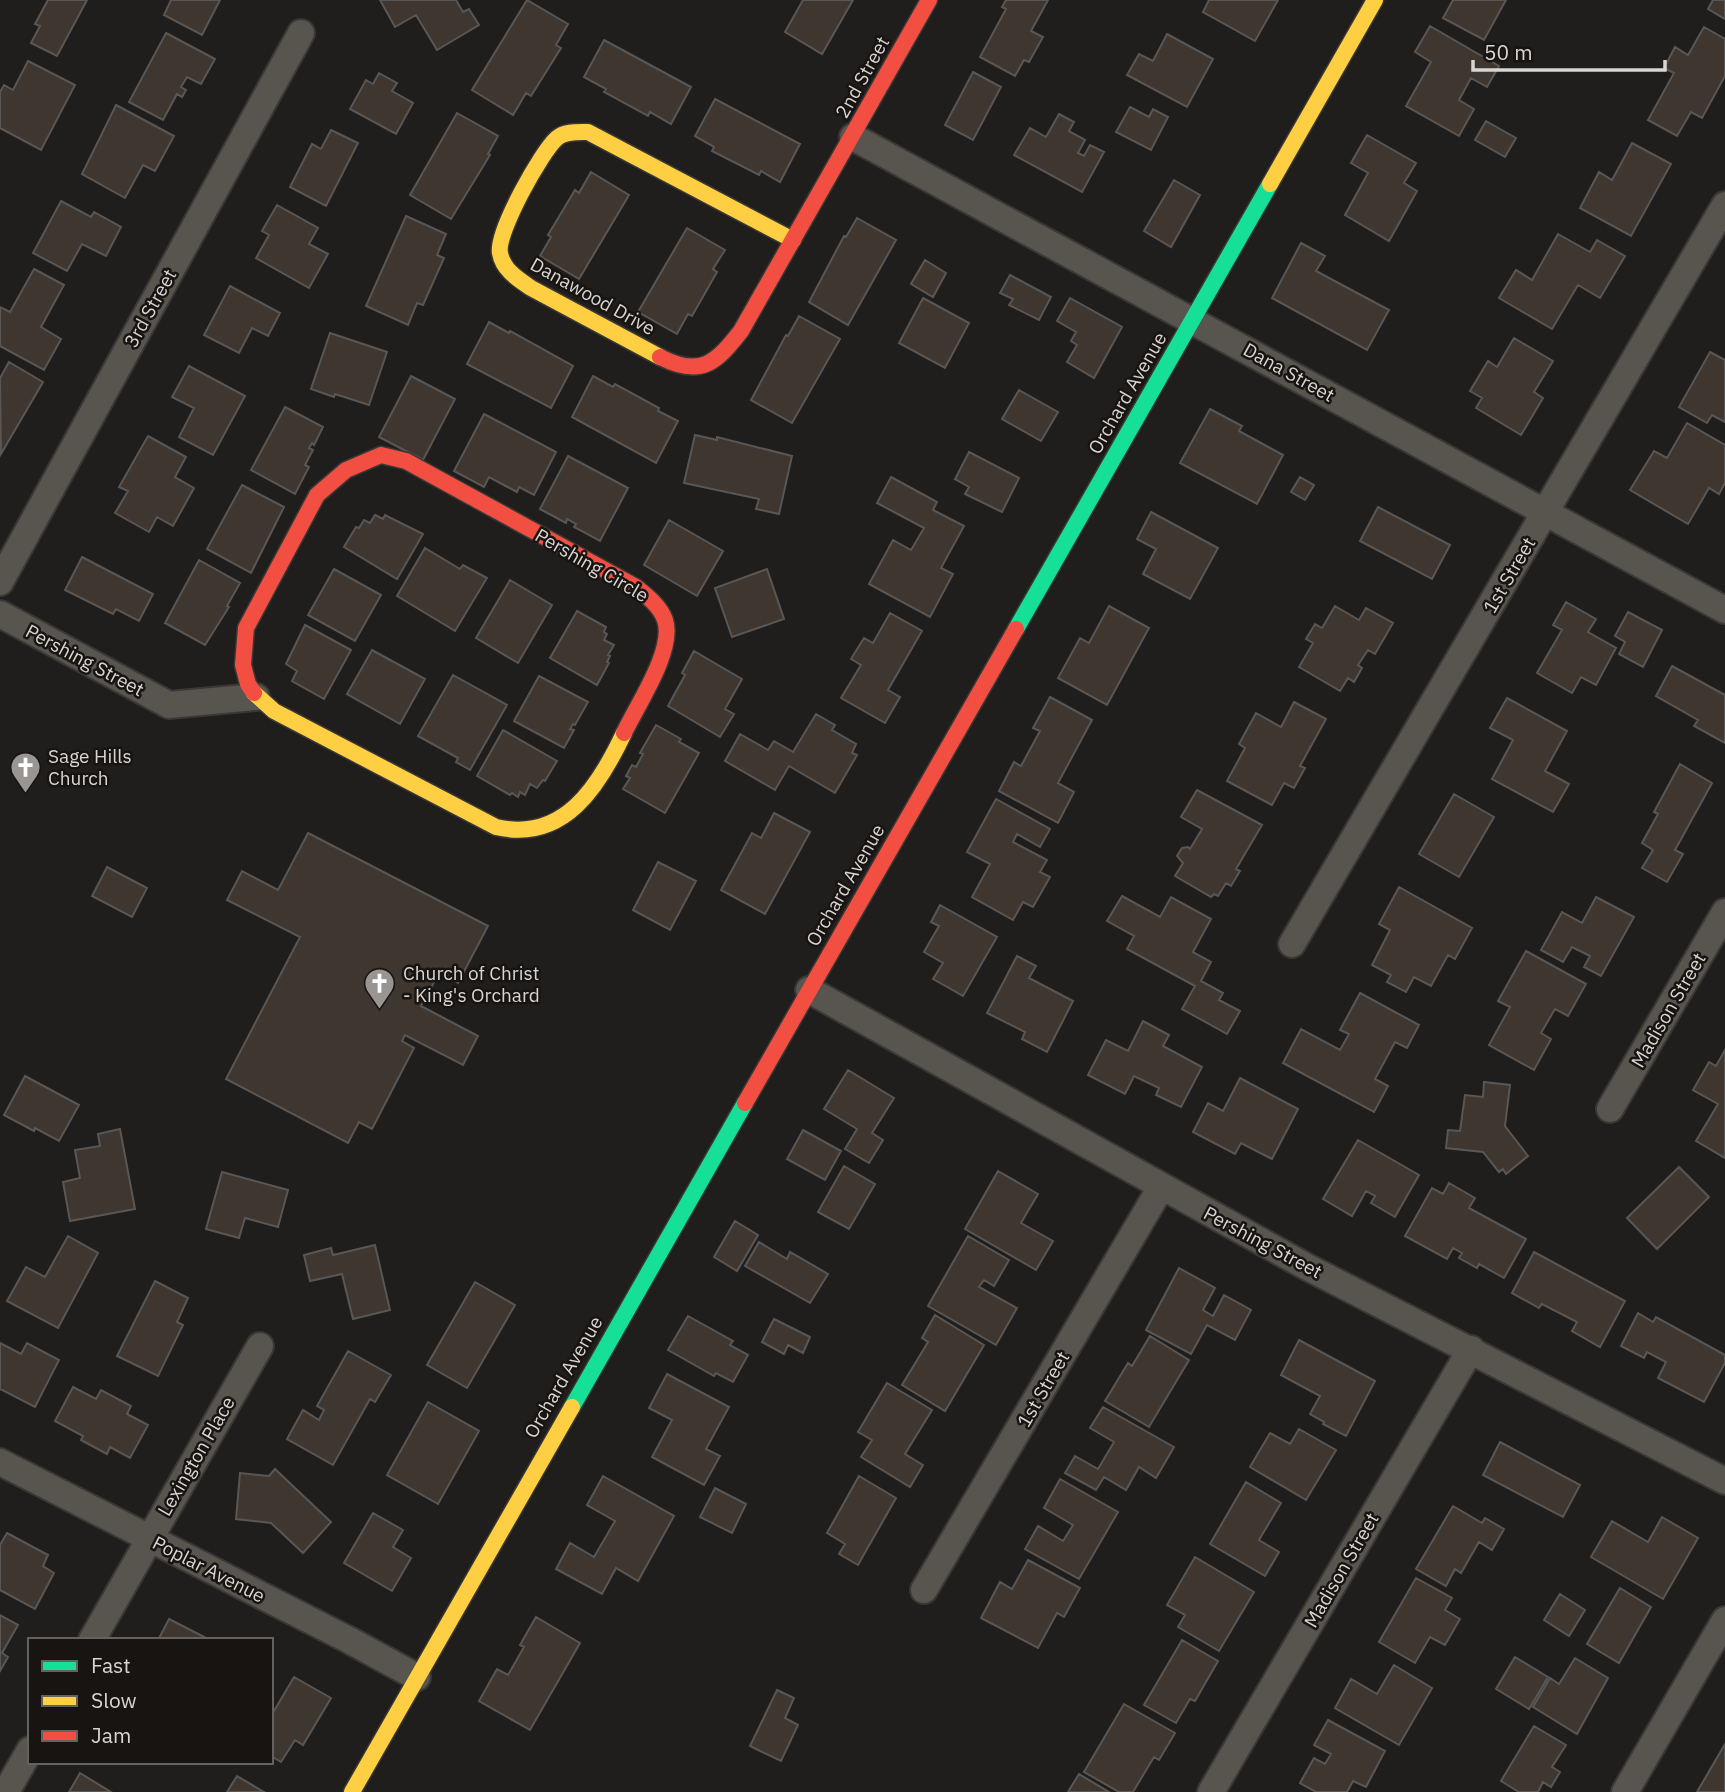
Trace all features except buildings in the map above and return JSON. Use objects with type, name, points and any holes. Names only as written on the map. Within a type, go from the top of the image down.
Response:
[{"type":"street","name":"2nd Street","points":[[853,137],[929,0]]},
{"type":"street","name":"Orchard Avenue","points":[[352,1792],[1375,0]]},
{"type":"street","name":"3rd Street","points":[[0,582],[301,33]]},
{"type":"street","name":"Danawood Drive","points":[[793,240],[588,132],[572,132],[558,137],[545,152],[500,233],[499,249],[503,265],[515,278],[674,364],[693,369],[708,366],[720,358],[741,331],[853,137]]},
{"type":"street","name":"Dana Street","points":[[853,137],[1725,610]]},
{"type":"street","name":"1st Street","points":[[1292,944],[1725,205]]},
{"type":"street","name":"Pershing Circle","points":[[381,456],[406,461],[636,587],[655,603],[666,624],[666,644],[656,669],[594,788],[556,821],[526,831],[513,833],[496,827],[274,711],[256,697],[247,683],[243,668],[246,628],[317,495],[334,477],[349,467],[381,456]]},
{"type":"street","name":"Pershing Street","points":[[0,614],[169,705],[256,697]]},
{"type":"street","name":"Madison Street","points":[[1611,1109],[1725,912]]},
{"type":"street","name":"Pershing Street","points":[[809,990],[1309,1268],[1725,1480]]},
{"type":"street","name":"1st Street","points":[[924,1590],[1161,1187]]},
{"type":"street","name":"Lexington Place","points":[[93,1638],[260,1346]]},
{"type":"street","name":"Madison Street","points":[[1211,1792],[1471,1349]]},
{"type":"street","name":"Poplar Avenue","points":[[0,1462],[417,1677]]},
{"type":"street","points":[[1625,1792],[1725,1620]]},
{"type":"street","points":[[6,1792],[28,1754]]},
{"type":"traffic: fast","points":[[1016,629],[1270,184]]},
{"type":"traffic: fast","points":[[572,1407],[745,1103]]},
{"type":"traffic: slow","points":[[1270,184],[1375,0]]},
{"type":"traffic: slow","points":[[660,357],[531,288],[512,274],[504,264],[500,253],[501,243],[512,212],[541,159],[557,138],[568,133],[588,132],[793,240]]},
{"type":"traffic: slow","points":[[254,693],[274,711],[496,827],[520,830],[541,827],[576,806],[603,772],[624,733]]},
{"type":"traffic: slow","points":[[352,1792],[572,1407]]},
{"type":"traffic: jam","points":[[660,357],[686,366],[707,364],[724,352],[741,331],[929,0]]},
{"type":"traffic: jam","points":[[381,455],[406,461],[636,587],[657,606],[665,620],[665,646],[653,677],[624,733]]},
{"type":"traffic: jam","points":[[254,693],[248,684],[243,665],[246,628],[317,495],[346,470],[381,455]]},
{"type":"traffic: jam","points":[[745,1103],[1016,629]]},
{"type":"place","name":"Sage Hills Church","points":[[25,794]]},
{"type":"place","name":"Church of Christ - King's Orchard","points":[[380,1011]]}]
